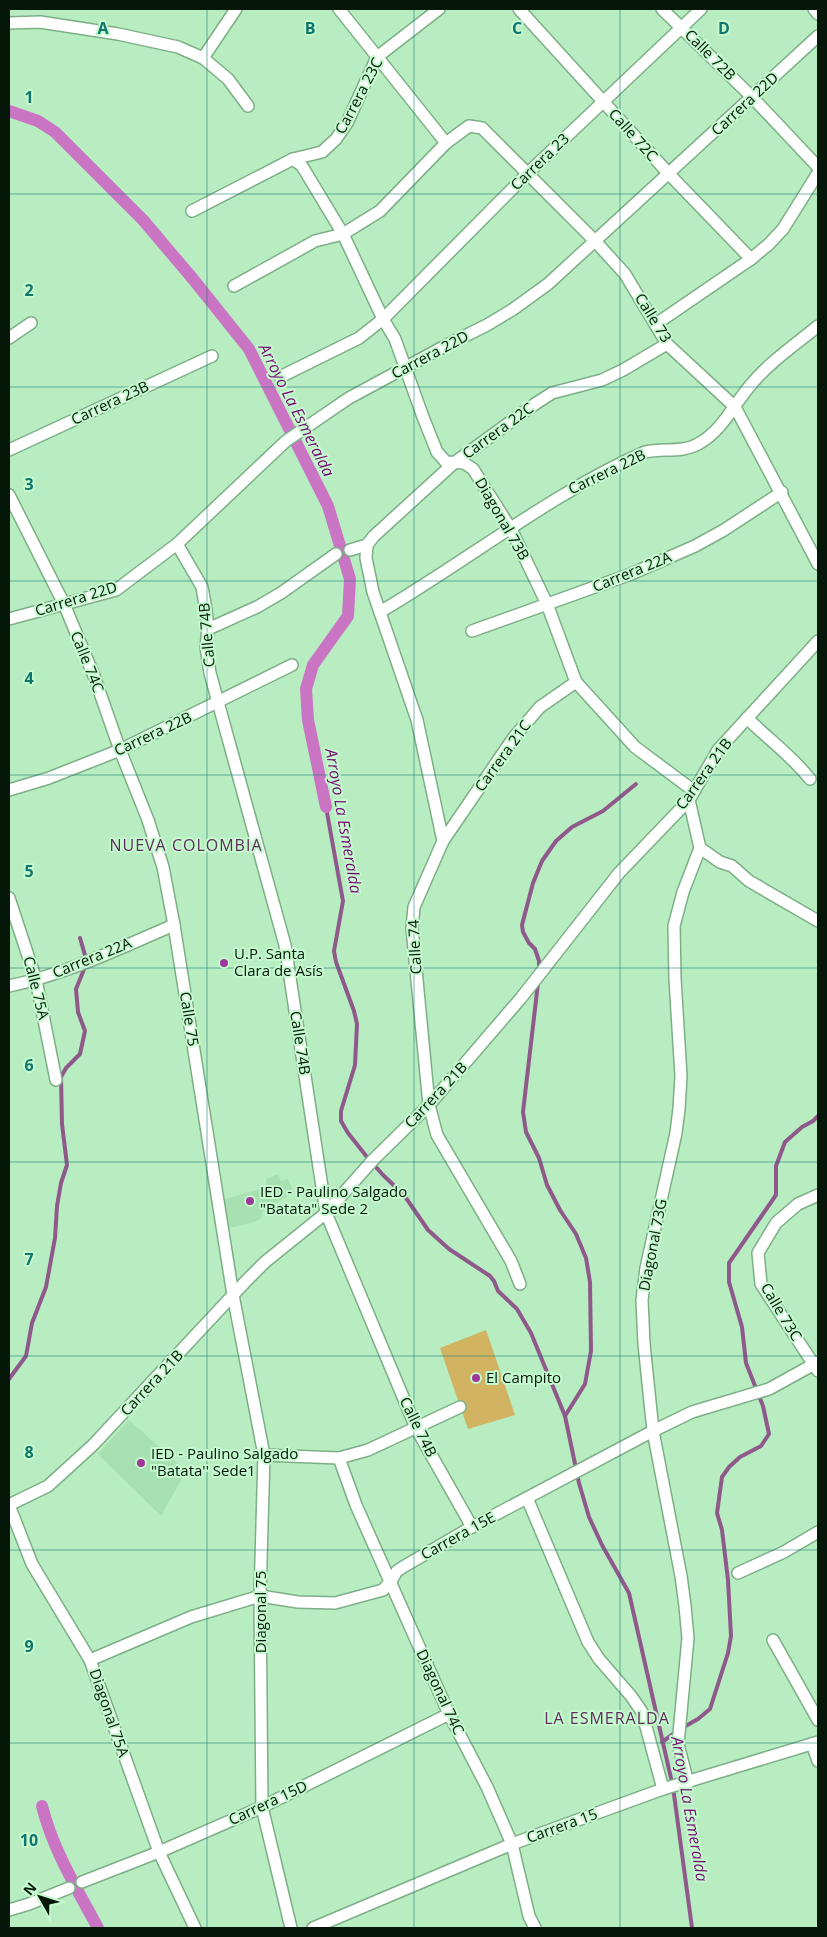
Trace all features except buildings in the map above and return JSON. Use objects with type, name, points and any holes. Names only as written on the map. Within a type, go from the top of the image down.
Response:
[{"type":"street","points":[[203,58],[236,9]]},
{"type":"street","points":[[234,286],[315,242],[342,234],[380,212],[446,143],[339,9]]},
{"type":"street","name":"Carrera 23C","points":[[192,211],[293,159],[322,152],[336,139],[347,122],[377,57],[439,9]]},
{"type":"street","name":"Calle 72C","points":[[518,9],[668,174],[751,259]]},
{"type":"street","name":"Calle 72B","points":[[662,9],[752,97],[818,167]]},
{"type":"street","name":"Carrera 23","points":[[383,319],[528,173],[701,9]]},
{"type":"street","points":[[814,9],[818,14]]},
{"type":"street","points":[[9,23],[40,22],[118,34],[178,47],[203,58],[228,79],[248,106]]},
{"type":"street","name":"Carrera 22D","points":[[9,618],[116,590],[177,544],[286,441],[301,430],[349,398],[512,310],[548,284],[818,36]]},
{"type":"street","name":"Calle 73","points":[[446,143],[469,126],[482,128],[595,241],[625,274],[667,344],[735,407],[782,492],[818,564]]},
{"type":"street","name":"Diagonal 73B","points":[[293,159],[302,166],[342,234],[383,319],[395,339],[437,452],[446,462],[469,465],[473,469],[511,529],[547,604],[576,682],[635,747],[692,795]]},
{"type":"street","points":[[656,324],[751,259],[769,244],[783,229],[818,174]]},
{"type":"street","points":[[280,377],[358,338],[383,319]]},
{"type":"street","points":[[9,338],[31,322]]},
{"type":"street","name":"Carrera 22B","points":[[380,612],[416,591],[511,529],[554,498],[645,452],[678,450],[699,444],[708,438],[735,407],[749,387],[764,372],[818,326]]},
{"type":"street","name":"Carrera 22C","points":[[367,545],[374,536],[454,463],[535,404],[552,393],[607,378],[637,364],[667,344]]},
{"type":"street","name":"Carrera 23B","points":[[9,450],[212,356]]},
{"type":"street","name":"Carrera 22A","points":[[472,631],[631,574],[695,546],[724,530],[782,492]]},
{"type":"street","name":"Calle 74C","points":[[9,495],[64,604],[94,676],[120,750]]},
{"type":"street","name":"Calle 74B","points":[[177,544],[202,587],[208,629],[206,647],[210,672],[285,945],[326,1213],[416,1428],[472,1527]]},
{"type":"street","points":[[350,550],[367,545],[368,566],[373,592],[417,720],[443,841]]},
{"type":"street","points":[[208,629],[238,617],[265,603],[336,554]]},
{"type":"street","name":"Carrera 21B","points":[[9,1505],[48,1486],[93,1445],[265,1262],[326,1213],[373,1160],[429,1105],[521,998],[619,873],[692,795],[718,750],[818,641]]},
{"type":"street","name":"Carrera 22B","points":[[9,790],[49,778],[120,750],[218,703],[292,664]]},
{"type":"street","name":"Carrera 21C","points":[[443,841],[514,737],[540,706],[576,682]]},
{"type":"street","points":[[747,718],[768,739],[796,762],[810,779]]},
{"type":"street","name":"Calle 75","points":[[120,750],[148,820],[163,866],[233,1295]]},
{"type":"street","points":[[692,795],[700,848],[720,862],[732,866],[749,881],[818,920]]},
{"type":"street","name":"Calle 74","points":[[443,841],[414,907],[412,928],[429,1105],[438,1136],[511,1261],[520,1284]]},
{"type":"street","name":"Diagonal 73G","points":[[687,1783],[678,1744],[688,1638],[681,1576],[653,1430],[644,1344],[642,1300],[646,1268],[676,1133],[679,1109],[681,1076],[674,926],[683,892],[700,848]]},
{"type":"street","name":"Calle 75A","points":[[9,898],[36,980],[56,1080]]},
{"type":"street","name":"Carrera 22A","points":[[9,986],[36,980],[87,962],[174,925]]},
{"type":"street","name":"Calle 73C","points":[[817,1366],[761,1284],[758,1253],[776,1223],[798,1204],[818,1195]]},
{"type":"street","name":"Diagonal 75","points":[[233,1295],[264,1455],[260,1596],[262,1807],[291,1928]]},
{"type":"street","name":"Carrera 15E","points":[[90,1660],[191,1617],[260,1596],[298,1602],[335,1603],[383,1590],[391,1581],[396,1571],[472,1527],[653,1430],[692,1412],[766,1390],[817,1366]]},
{"type":"street","points":[[264,1455],[339,1458],[368,1450],[460,1407]]},
{"type":"street","name":"Diagonal 74C","points":[[339,1458],[356,1505],[449,1714],[487,1787],[512,1844],[529,1916],[535,1928]]},
{"type":"street","points":[[527,1498],[588,1642],[599,1659],[631,1696],[642,1712],[665,1789]]},
{"type":"street","name":"Diagonal 75A","points":[[9,1505],[32,1564],[90,1660],[159,1852],[195,1928]]},
{"type":"street","points":[[738,1573],[784,1552],[818,1532]]},
{"type":"street","points":[[773,1640],[818,1720]]},
{"type":"street","name":"Carrera 15D","points":[[82,1882],[159,1852],[262,1807],[449,1714]]},
{"type":"street","points":[[815,1743],[818,1761]]},
{"type":"street","name":"Carrera 15","points":[[313,1928],[512,1844],[665,1789],[815,1743]]},
{"type":"street","points":[[9,1910],[69,1888]]},
{"type":"shaded area","name":"IED - Paulino Salgado \"Batata\" Sede 2","points":[[278,1174],[281,1181],[288,1179],[294,1192],[262,1212],[262,1218],[251,1223],[229,1228],[222,1200],[267,1187],[266,1179]]},
{"type":"shaded area","name":"El Campito","points":[[486,1330],[515,1415],[468,1429],[440,1348]]},
{"type":"shaded area","name":"IED - Paulino Salgado \"Batata'' Sede1","points":[[129,1420],[186,1471],[161,1516],[98,1454]]},
{"type":"waterway","name":"Arroyo La Esmeralda","points":[[9,111],[38,121],[55,132],[143,220],[193,279],[249,349],[328,506],[350,579],[348,616],[313,665],[306,689],[308,720],[326,807]]},
{"type":"waterway","points":[[539,970],[539,961],[535,949],[523,932],[522,925],[533,883],[542,861],[556,841],[572,827],[603,811],[636,784]]},
{"type":"waterway","name":"Arroyo La Esmeralda","points":[[326,807],[343,901],[334,951],[357,1024],[355,1065],[341,1111],[341,1121],[367,1157],[404,1195],[428,1230],[449,1249],[490,1276],[498,1291],[517,1309],[531,1333],[565,1416],[579,1483],[589,1517],[602,1545],[629,1593],[673,1787],[692,1928]]},
{"type":"waterway","points":[[9,1379],[26,1356],[32,1323],[46,1287],[55,1238],[57,1206],[61,1183],[67,1165],[62,1124],[61,1077],[66,1068],[80,1054],[85,1031],[78,1012],[76,989],[87,962],[80,938]]},
{"type":"waterway","points":[[538,983],[523,1112],[526,1132],[539,1158],[547,1185],[560,1210],[576,1234],[586,1258],[590,1282],[591,1351],[585,1384],[565,1416]]},
{"type":"waterway","points":[[682,1728],[698,1719],[710,1709],[728,1653],[731,1636],[728,1580],[722,1530],[717,1513],[722,1477],[740,1457],[761,1446],[769,1434],[763,1406],[746,1363],[742,1327],[729,1282],[729,1263],[776,1195],[776,1166],[785,1142],[818,1116]]},
{"type":"waterway","points":[[662,1742],[676,1732]]},
{"type":"waterway","points":[[42,1806],[59,1854],[98,1928]]},
{"type":"place","name":"U.P. Santa Clara de Asís","points":[[224,963]]},
{"type":"place","name":"IED - Paulino Salgado \"Batata\" Sede 2","points":[[250,1201]]},
{"type":"place","name":"El Campito","points":[[476,1378]]},
{"type":"place","name":"IED - Paulino Salgado \"Batata'' Sede1","points":[[141,1463]]},
{"type":"district","name":"NUEVA COLOMBIA","points":[[186,845]]},
{"type":"district","name":"LA ESMERALDA","points":[[607,1718]]}]
